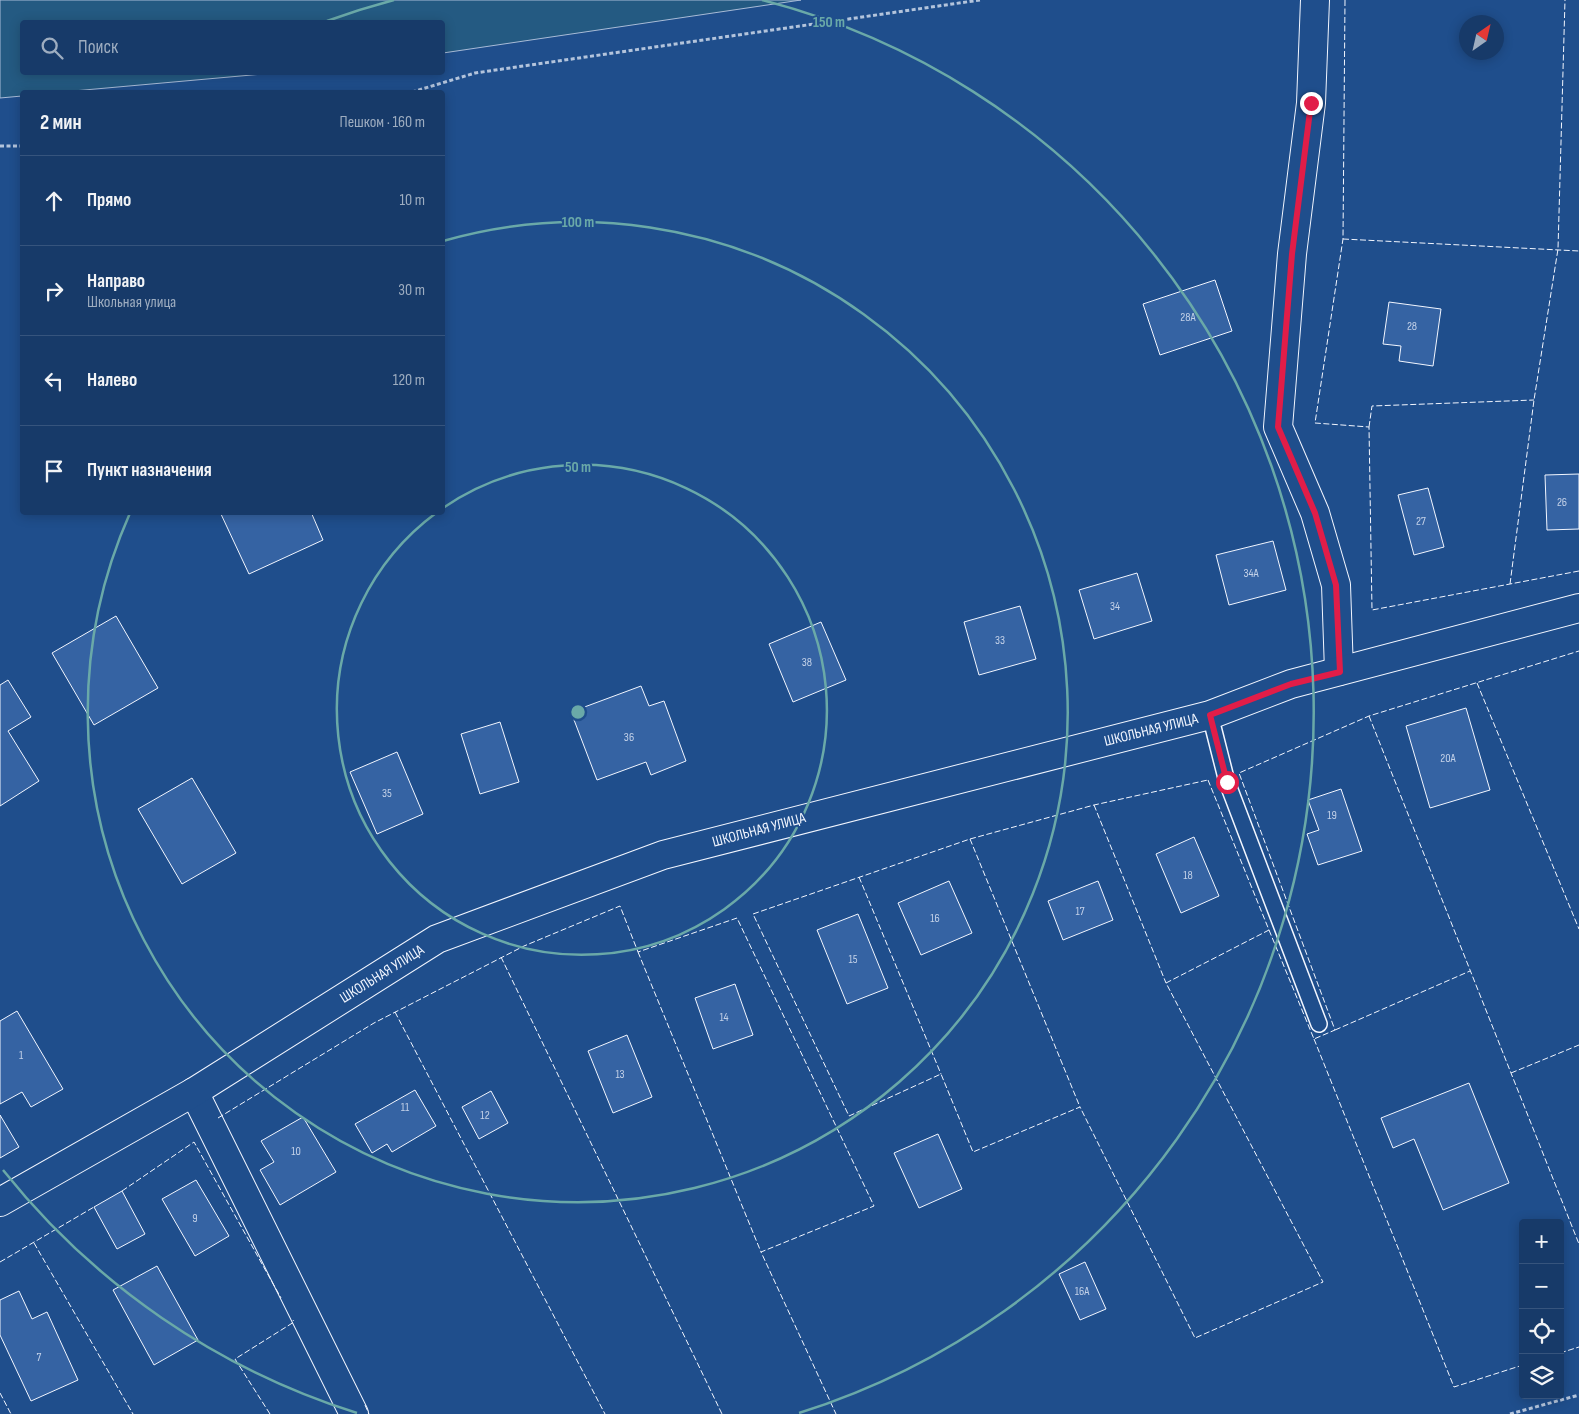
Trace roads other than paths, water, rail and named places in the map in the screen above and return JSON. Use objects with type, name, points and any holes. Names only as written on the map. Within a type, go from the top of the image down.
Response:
[{"type":"street","points":[[1316,0],[1311,103],[1292,254],[1278,427],[1315,513],[1336,585],[1340,672]]},
{"type":"street","name":"ШКОЛЬНАЯ УЛИЦА","points":[[0,1202],[194,1092],[437,939],[654,859],[1210,715],[1291,684],[1579,608]]},
{"type":"street","points":[[194,1092],[354,1414]]},
{"type":"lane","points":[[1210,715],[1227,782],[1319,1024]]}]
